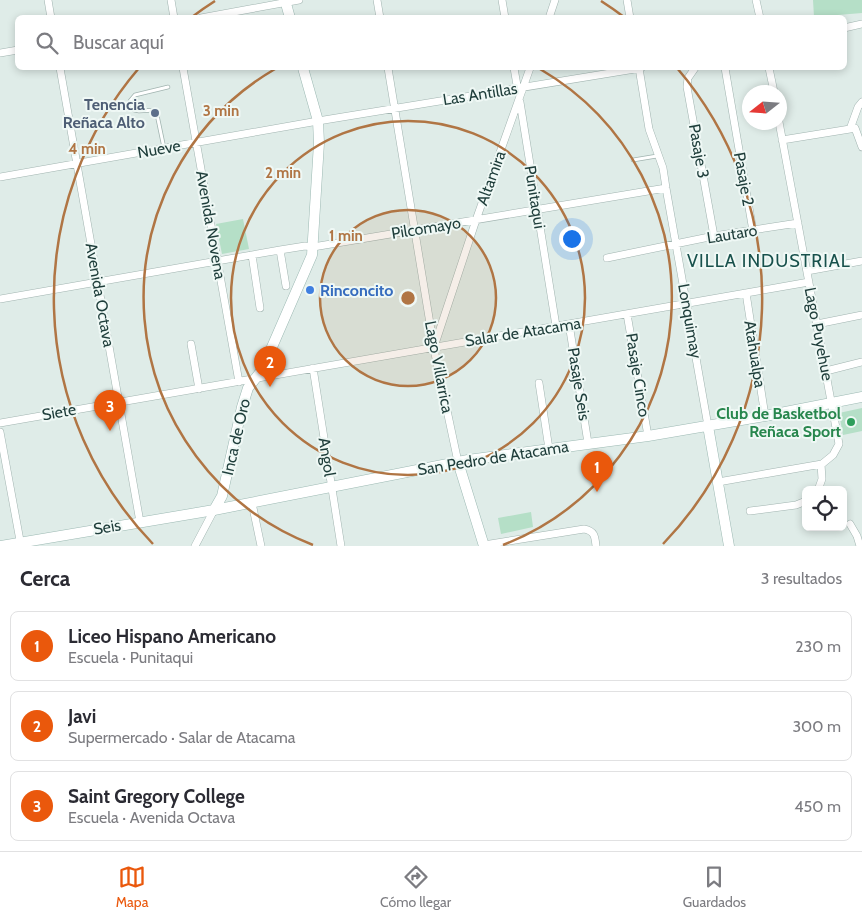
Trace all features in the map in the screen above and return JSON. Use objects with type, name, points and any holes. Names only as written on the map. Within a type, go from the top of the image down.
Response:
[{"type":"street","points":[[48,0],[50,15]]},
{"type":"street","points":[[171,0],[174,15]]},
{"type":"street","points":[[216,15],[285,1],[299,0]]},
{"type":"street","points":[[377,0],[380,15]]},
{"type":"street","points":[[502,0],[504,15]]},
{"type":"street","points":[[550,15],[555,0]]},
{"type":"street","points":[[627,0],[630,15]]},
{"type":"street","points":[[756,0],[759,15]]},
{"type":"street","points":[[285,1],[289,15]]},
{"type":"street","points":[[847,27],[862,24]]},
{"type":"street","points":[[0,53],[15,50]]},
{"type":"street","name":"Avenida Octava","points":[[60,70],[140,522]]},
{"type":"street","name":"Avenida Novena","points":[[183,70],[239,382]]},
{"type":"street","name":"Inca de Oro","points":[[195,546],[222,496],[248,388],[262,370],[312,255],[319,142],[318,121],[304,70]]},
{"type":"street","name":"Lago Villarrica","points":[[388,70],[435,346],[458,462],[484,546]]},
{"type":"street","name":"Punitaqui","points":[[515,70],[520,87],[519,100],[556,326]]},
{"type":"street","points":[[520,87],[529,70]]},
{"type":"street","name":"Las Antillas","points":[[318,121],[627,70]]},
{"type":"street","name":"Lonquimay","points":[[640,70],[649,129],[663,168],[729,546]]},
{"type":"street","name":"Pasaje 3","points":[[694,70],[688,78],[687,87],[714,236]]},
{"type":"street","name":"Pasaje 2","points":[[725,70],[753,230]]},
{"type":"street","points":[[769,70],[773,85]]},
{"type":"street","name":"Altamira","points":[[435,346],[476,220],[519,100]]},
{"type":"street","points":[[850,129],[858,107],[862,102]]},
{"type":"street","name":"Nueve","points":[[0,177],[318,121]]},
{"type":"street","points":[[782,140],[855,128],[862,146]]},
{"type":"street","name":"Lago Puyehue","points":[[780,130],[839,444],[833,454],[821,464]]},
{"type":"street","name":"Pilcomayo","points":[[0,299],[280,250],[305,246],[313,247],[666,188]]},
{"type":"street","name":"Lautaro","points":[[607,258],[714,236],[798,223]]},
{"type":"street","points":[[280,250],[286,286]]},
{"type":"street","points":[[252,255],[260,308]]},
{"type":"street","points":[[807,272],[862,261]]},
{"type":"street","name":"Salar de Atacama","points":[[118,402],[809,282]]},
{"type":"street","name":"Atahualpa","points":[[746,293],[765,416]]},
{"type":"street","name":"Pasaje Cinco","points":[[627,314],[648,436]]},
{"type":"street","points":[[817,324],[862,315]]},
{"type":"street","name":"Pasaje Seis","points":[[569,324],[588,443]]},
{"type":"street","points":[[191,344],[199,389]]},
{"type":"street","points":[[826,371],[862,362]]},
{"type":"street","name":"Angol","points":[[313,368],[341,546]]},
{"type":"street","points":[[539,383],[549,449]]},
{"type":"street","name":"San Pedro de Atacama","points":[[214,510],[458,462],[648,436],[862,397]]},
{"type":"street","name":"Siete","points":[[0,423],[118,402]]},
{"type":"street","points":[[0,432],[4,470],[21,544]]},
{"type":"street","points":[[718,482],[821,464],[822,479],[819,486]]},
{"type":"street","points":[[252,502],[261,546]]},
{"type":"street","points":[[750,512],[802,503]]},
{"type":"street","name":"Seis","points":[[1,546],[214,510]]},
{"type":"street","points":[[850,524],[860,546]]},
{"type":"street","points":[[484,546],[584,529],[590,530],[594,534],[596,546]]},
{"type":"lane","points":[[164,148],[156,110],[139,112],[132,107],[130,101],[135,95],[168,87]]},
{"type":"lane","points":[[633,160],[658,156]]},
{"type":"green space","points":[[813,0],[862,0],[862,13],[814,15]]},
{"type":"green space","points":[[243,219],[249,249],[222,254],[216,224]]},
{"type":"green space","name":"Club de Basketbol Reñaca Sport","points":[[862,408],[862,431],[843,435],[839,413]]},
{"type":"green space","points":[[531,512],[533,527],[501,534],[498,518]]},
{"type":"place","name":"Tenencia Reñaca Alto","points":[[155,113]]},
{"type":"place","name":"Rinconcito","points":[[310,290]]},
{"type":"place","name":"Javi","points":[[270,387]]},
{"type":"place","name":"Club de Basketbol Reñaca Sport","points":[[851,422]]},
{"type":"place","name":"Saint Gregory College","points":[[110,431]]},
{"type":"place","name":"Liceo Hispano Americano","points":[[597,492]]},
{"type":"district","name":"VILLA INDUSTRIAL","points":[[769,261]]}]
